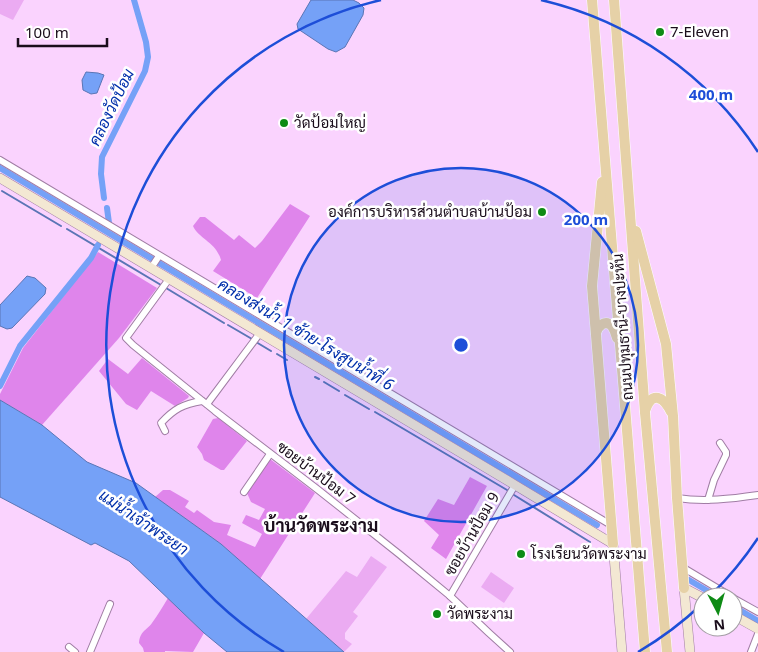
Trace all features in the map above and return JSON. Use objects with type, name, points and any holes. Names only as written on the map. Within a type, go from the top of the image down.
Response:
[{"type":"main road","name":"ถนนปทุมธานี-บางปะหัน","points":[[592,0],[645,652]]},
{"type":"main road","name":"ถนนปทุมธานี-บางปะหัน","points":[[614,0],[645,413],[667,652]]},
{"type":"main road","points":[[604,154],[592,286],[622,652]]},
{"type":"main road","points":[[0,178],[155,262],[169,279],[613,544]]},
{"type":"main road","points":[[630,209],[666,344],[690,652]]},
{"type":"main road","points":[[596,333],[600,325],[610,325],[614,329],[620,346]]},
{"type":"main road","points":[[645,413],[650,401],[660,398],[666,402],[673,416]]},
{"type":"main road","points":[[684,588],[693,593]]},
{"type":"main road","points":[[743,621],[758,629]]},
{"type":"street","points":[[0,160],[155,262],[611,525]]},
{"type":"street","name":"ซอยบ้านป้อม 7","points":[[169,279],[126,338],[215,412],[392,548],[450,596],[488,634],[510,652]]},
{"type":"street","points":[[165,431],[161,424],[174,410],[190,403],[205,402],[260,333]]},
{"type":"street","points":[[708,500],[714,480],[726,455],[720,443]]},
{"type":"street","points":[[244,492],[270,454]]},
{"type":"street","name":"ซอยบ้านป้อม 9","points":[[450,596],[515,485]]},
{"type":"street","points":[[677,498],[694,501],[758,495]]},
{"type":"street","points":[[682,568],[715,587]]},
{"type":"street","points":[[743,603],[758,612]]},
{"type":"street","points":[[90,652],[110,604]]},
{"type":"street","points":[[751,652],[758,634]]},
{"type":"street","points":[[70,647],[76,652]]},
{"type":"shaded area","points":[[0,0],[24,0],[13,20],[0,14]]},
{"type":"shaded area","points":[[290,204],[310,216],[257,298],[213,271],[221,260],[212,245],[193,226],[200,217],[205,217],[234,240],[239,235],[255,248]]},
{"type":"shaded area","points":[[98,252],[157,288],[119,338],[42,425],[0,400],[0,394],[23,348]]},
{"type":"shaded area","points":[[142,358],[189,396],[188,398],[175,406],[151,391],[137,410],[126,404],[99,371],[108,359],[128,374]]},
{"type":"shaded area","points":[[218,418],[247,441],[224,470],[204,460],[197,447],[213,419]]},
{"type":"shaded area","points":[[270,459],[315,493],[260,579],[221,544],[155,497],[163,490],[170,490],[189,501],[185,507],[194,513],[197,510],[214,522],[231,525],[227,535],[255,547],[262,534],[242,523],[246,515],[259,520],[265,509],[251,502],[247,493]]},
{"type":"shaded area","points":[[470,477],[487,486],[446,559],[431,548],[439,535],[424,521],[438,499],[454,505]]},
{"type":"shaded area","points":[[371,556],[387,567],[353,612],[358,616],[345,633],[345,639],[352,644],[344,652],[306,619],[346,571],[357,577]]},
{"type":"shaded area","points":[[491,572],[514,588],[504,603],[481,587]]},
{"type":"shaded area","points":[[168,598],[204,633],[193,652],[144,652],[139,643],[142,634],[152,623]]},
{"type":"water","points":[[311,0],[353,0],[364,8],[363,15],[345,47],[336,52],[328,49],[298,29],[297,24]]},
{"type":"water","points":[[86,72],[104,75],[97,93],[91,94],[83,90],[82,80]]},
{"type":"water","points":[[27,276],[35,278],[46,288],[45,294],[12,328],[7,329],[0,326],[0,305]]},
{"type":"water","name":"แม่น้ำเจ้าพระยา","points":[[0,400],[42,425],[87,462],[136,483],[221,544],[344,652],[227,652],[204,633],[129,561],[95,543],[91,545],[0,497]]},
{"type":"waterway","name":"คลองวัดป้อม","points":[[104,198],[101,174],[102,157],[145,71],[148,57],[146,42],[134,0]]},
{"type":"waterway","name":"คลองส่งน้ำ 1 ซ้าย-โรงสูบน้ำที่ 6","points":[[0,168],[597,525]]},
{"type":"waterway","points":[[2,191],[61,226]]},
{"type":"waterway","name":"คลองวัดป้อม","points":[[107,208],[109,223]]},
{"type":"waterway","points":[[67,229],[161,285]]},
{"type":"waterway","name":"คลองวัดป้อม","points":[[0,386],[20,346],[91,258],[98,245]]},
{"type":"waterway","points":[[166,288],[224,323]]},
{"type":"waterway","points":[[228,325],[252,339]]},
{"type":"waterway","points":[[256,342],[271,351]]},
{"type":"waterway","points":[[277,354],[287,360]]},
{"type":"waterway","points":[[315,377],[319,379]]},
{"type":"waterway","points":[[324,382],[339,391]]},
{"type":"waterway","points":[[345,395],[369,409]]},
{"type":"waterway","points":[[375,412],[507,490]]},
{"type":"waterway","points":[[514,495],[590,542]]},
{"type":"waterway","name":"คลองส่งน้ำ 1 ซ้าย-โรงสูบน้ำที่ 6","points":[[689,580],[701,587]]},
{"type":"waterway","name":"คลองส่งน้ำ 1 ซ้าย-โรงสูบน้ำที่ 6","points":[[743,612],[758,621]]},
{"type":"place","name":"7-Eleven","points":[[660,32]]},
{"type":"place","name":"วัดป้อมใหญ่","points":[[284,123]]},
{"type":"place","name":"องค์การบริหารส่วนตำบลบ้านป้อม","points":[[542,212]]},
{"type":"place","name":"โรงเรียนวัดพระงาม","points":[[521,554]]},
{"type":"place","name":"วัดพระงาม","points":[[437,614]]},
{"type":"district","name":"บ้านวัดพระงาม","points":[[321,526]]}]
